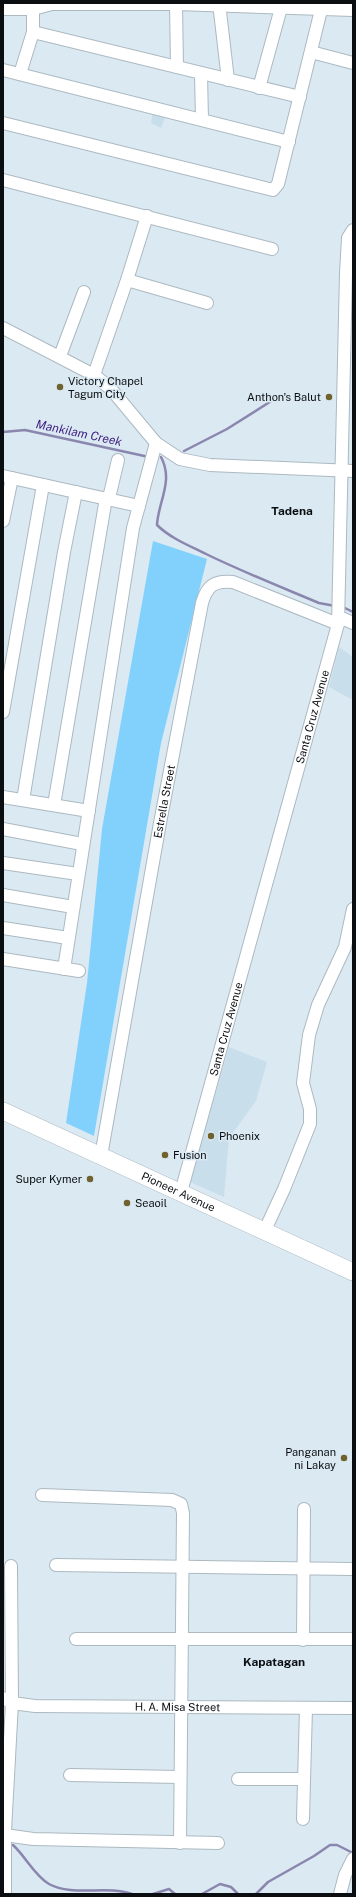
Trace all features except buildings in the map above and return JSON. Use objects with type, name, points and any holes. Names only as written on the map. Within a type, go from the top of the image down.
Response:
[{"type":"highway","name":"Pioneer Avenue","points":[[3,1111],[265,1230],[353,1272]]},
{"type":"street","points":[[3,9],[33,9],[52,4],[219,4],[321,10],[353,10]]},
{"type":"street","points":[[176,4],[177,68]]},
{"type":"street","points":[[219,4],[228,80]]},
{"type":"street","points":[[259,88],[281,8]]},
{"type":"street","points":[[20,74],[32,32],[33,9]]},
{"type":"street","points":[[3,123],[268,190],[276,188],[290,142],[321,10]]},
{"type":"street","points":[[32,32],[300,97]]},
{"type":"street","points":[[311,52],[353,62]]},
{"type":"street","points":[[3,70],[290,142]]},
{"type":"street","points":[[201,74],[202,120]]},
{"type":"street","points":[[3,180],[272,249]]},
{"type":"street","points":[[94,375],[128,280],[147,216]]},
{"type":"street","name":"Santa Cruz Avenue","points":[[181,1192],[339,621],[348,470],[348,238],[353,230]]},
{"type":"street","points":[[128,280],[207,303]]},
{"type":"street","points":[[60,356],[84,292]]},
{"type":"street","points":[[3,328],[60,356],[94,375],[111,389],[156,443],[180,459],[210,465],[348,470]]},
{"type":"street","points":[[64,969],[82,844],[89,811],[120,606],[139,506],[156,443]]},
{"type":"street","points":[[54,805],[107,498],[118,460]]},
{"type":"street","points":[[3,521],[8,477],[139,506]]},
{"type":"street","points":[[3,712],[43,485]]},
{"type":"street","points":[[23,800],[64,552],[76,492]]},
{"type":"street","name":"Estrella Street","points":[[101,1156],[160,823],[205,593],[216,583],[223,581],[233,582],[339,621],[353,623]]},
{"type":"street","points":[[3,797],[89,811]]},
{"type":"street","points":[[3,829],[82,844]]},
{"type":"street","points":[[3,863],[78,874]]},
{"type":"street","points":[[3,895],[73,907]]},
{"type":"street","points":[[265,1230],[284,1189],[310,1124],[310,1108],[303,1083],[309,1035],[318,1005],[345,947],[353,910]]},
{"type":"street","points":[[3,928],[68,938]]},
{"type":"street","points":[[3,959],[79,971]]},
{"type":"street","points":[[42,1495],[177,1501],[181,1504],[180,1843]]},
{"type":"street","points":[[303,1640],[304,1509]]},
{"type":"street","points":[[56,1565],[353,1569]]},
{"type":"street","points":[[5,1894],[8,1658],[7,1594],[12,1566]]},
{"type":"street","points":[[76,1639],[353,1640]]},
{"type":"street","name":"H. A. Misa Street","points":[[7,1700],[34,1706],[353,1708]]},
{"type":"street","points":[[303,1819],[306,1708]]},
{"type":"street","points":[[70,1774],[180,1777]]},
{"type":"street","points":[[238,1778],[304,1779]]},
{"type":"street","points":[[5,1835],[33,1838],[180,1843],[218,1842]]},
{"type":"street","points":[[340,1894],[345,1875],[353,1859]]},
{"type":"shaded area","points":[[153,109],[167,113],[161,128],[151,123]]},
{"type":"shaded area","points":[[153,541],[207,559],[161,743],[94,1136],[66,1123],[87,983],[102,829]]},
{"type":"shaded area","points":[[339,647],[353,657],[353,700],[329,687]]},
{"type":"shaded area","points":[[229,1047],[267,1062],[256,1101],[229,1138],[224,1197],[190,1182]]},
{"type":"waterway","points":[[184,451],[227,429],[276,398]]},
{"type":"waterway","name":"Mankilam Creek","points":[[3,432],[25,430],[149,457]]},
{"type":"waterway","points":[[161,457],[165,466],[166,483],[157,525],[162,530],[180,541],[234,567],[319,603],[335,606]]},
{"type":"waterway","points":[[345,608],[353,612]]},
{"type":"waterway","points":[[13,1845],[39,1876],[49,1884],[58,1888],[79,1891],[111,1890],[132,1894]]},
{"type":"waterway","points":[[256,1894],[268,1882],[314,1856],[330,1845],[337,1845],[353,1853]]},
{"type":"waterway","points":[[202,1894],[220,1884],[231,1887],[238,1894]]},
{"type":"waterway","points":[[153,1894],[169,1889],[175,1894]]},
{"type":"place","name":"Victory Chapel Tagum City","points":[[60,387]]},
{"type":"place","name":"Anthon's Balut","points":[[329,397]]},
{"type":"place","name":"Phoenix","points":[[211,1136]]},
{"type":"place","name":"Fusion","points":[[165,1155]]},
{"type":"place","name":"Super Kymer","points":[[90,1179]]},
{"type":"place","name":"Seaoil","points":[[127,1203]]},
{"type":"place","name":"Panganan ni Lakay","points":[[344,1458]]},
{"type":"district","name":"Tadena","points":[[292,511]]},
{"type":"district","name":"Kapatagan","points":[[274,1662]]}]
